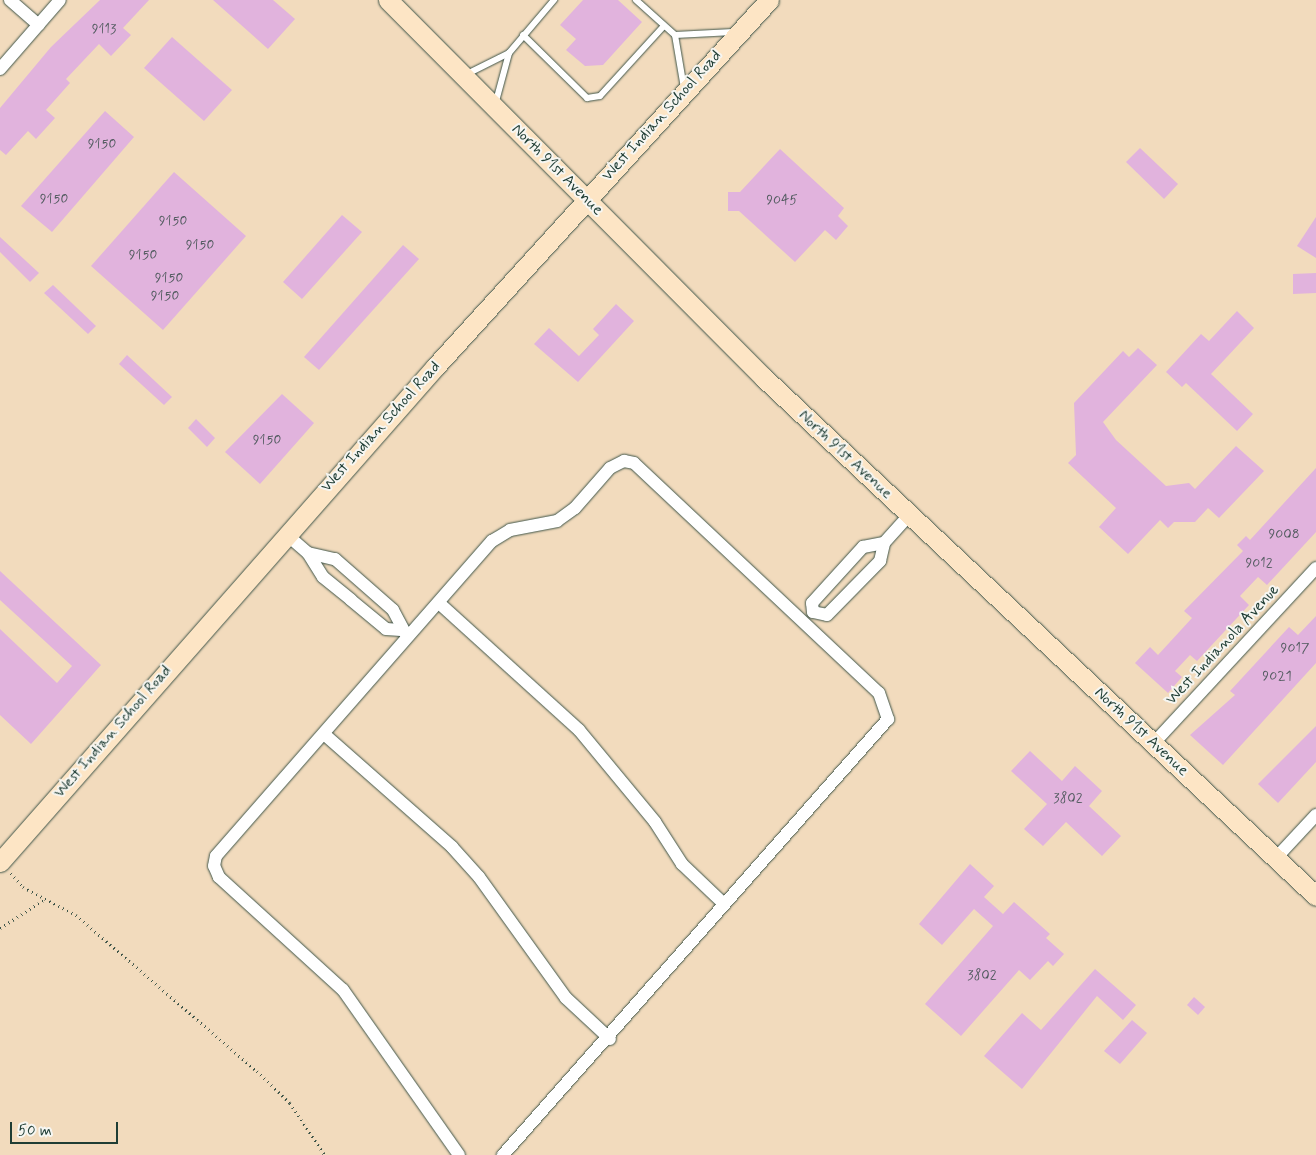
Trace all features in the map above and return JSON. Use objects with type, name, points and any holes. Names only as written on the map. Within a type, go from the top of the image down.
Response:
[{"type":"main road","name":"North 91st Avenue","points":[[388,0],[586,199],[910,515],[1316,896]]},
{"type":"main road","name":"West Indian School Road","points":[[0,861],[286,534],[586,199],[769,0]]},
{"type":"street","points":[[10,0],[39,25]]},
{"type":"street","points":[[0,69],[60,0]]},
{"type":"street","points":[[459,1155],[342,990],[220,877],[214,866],[224,846],[324,734],[405,633],[439,603],[492,541],[510,530],[557,521],[575,508],[610,468],[624,461],[634,463],[802,623],[879,693],[888,719],[724,904],[610,1039],[503,1155]]},
{"type":"street","points":[[813,612],[827,615],[880,561],[884,543],[910,515]]},
{"type":"street","points":[[286,534],[308,553],[322,577],[386,630],[405,633]]},
{"type":"street","points":[[813,612],[812,603],[863,547],[884,543]]},
{"type":"street","points":[[308,553],[335,559],[393,610],[405,633]]},
{"type":"street","name":"West Indianola Avenue","points":[[1153,744],[1316,568]]},
{"type":"street","points":[[350,600],[363,584]]},
{"type":"street","points":[[439,603],[580,730],[655,822],[682,864],[724,904]]},
{"type":"street","points":[[802,623],[813,612]]},
{"type":"street","points":[[324,734],[452,847],[479,878],[566,998],[610,1039]]},
{"type":"street","points":[[1276,858],[1316,815]]},
{"type":"lane","points":[[465,76],[509,53],[554,0]]},
{"type":"lane","points":[[636,0],[675,35],[685,91]]},
{"type":"lane","points":[[523,36],[587,98],[600,96],[664,26]]},
{"type":"lane","points":[[675,35],[738,32]]},
{"type":"lane","points":[[495,106],[509,53]]},
{"type":"path","points":[[0,861],[23,887],[76,915],[257,1071],[290,1103],[325,1155]]},
{"type":"path","points":[[0,928],[45,898]]},
{"type":"building","points":[[100,0],[149,0],[123,28],[131,35],[111,56],[99,44],[66,79],[70,83],[46,110],[55,118],[36,139],[28,131],[6,155],[0,150],[0,108],[51,47]]},
{"type":"building","points":[[213,0],[273,0],[295,19],[268,49]]},
{"type":"building","points":[[583,0],[618,0],[642,22],[603,65],[585,66],[566,50],[576,39],[560,25]]},
{"type":"building","points":[[172,37],[232,90],[204,121],[144,68]]},
{"type":"building","points":[[105,111],[134,137],[52,232],[21,206]]},
{"type":"building","points":[[1140,148],[1178,184],[1164,199],[1126,162]]},
{"type":"building","points":[[780,149],[844,208],[838,216],[848,226],[836,240],[825,230],[795,262],[739,211],[728,211],[728,192],[740,192]]},
{"type":"building","points":[[174,172],[246,236],[163,330],[91,266]]},
{"type":"building","points":[[342,215],[362,232],[302,299],[283,282]]},
{"type":"building","points":[[1316,217],[1316,258],[1297,246]]},
{"type":"building","points":[[0,237],[39,273],[30,282],[0,252]]},
{"type":"building","points":[[403,245],[419,259],[319,370],[304,357]]},
{"type":"building","points":[[1316,273],[1316,293],[1293,294],[1293,274]]},
{"type":"building","points":[[53,285],[96,326],[88,334],[44,293]]},
{"type":"building","points":[[616,304],[634,321],[578,382],[534,344],[549,328],[579,356],[599,335],[593,329]]},
{"type":"building","points":[[1237,311],[1254,328],[1211,374],[1253,414],[1237,431],[1186,383],[1182,387],[1166,372],[1201,334],[1209,341]]},
{"type":"building","points":[[1138,348],[1157,365],[1103,422],[1116,440],[1166,486],[1189,483],[1195,489],[1236,446],[1264,471],[1219,518],[1208,508],[1195,522],[1174,522],[1168,528],[1160,520],[1128,554],[1099,527],[1116,508],[1068,463],[1076,455],[1074,403],[1123,351],[1129,357]]},
{"type":"building","points":[[127,355],[172,397],[164,405],[119,364]]},
{"type":"building","points":[[282,394],[314,423],[260,484],[225,452]]},
{"type":"building","points":[[196,419],[215,438],[207,447],[188,428]]},
{"type":"building","points":[[1316,468],[1316,532],[1267,585],[1258,577],[1240,596],[1249,605],[1197,661],[1190,655],[1175,671],[1182,677],[1168,693],[1135,663],[1150,647],[1158,655],[1192,618],[1184,611],[1243,551],[1237,545],[1246,536],[1250,540]]},
{"type":"building","points":[[0,571],[101,665],[31,744],[0,715],[0,629],[57,683],[72,666],[0,600]]},
{"type":"building","points":[[1316,616],[1316,663],[1223,765],[1190,735],[1235,695],[1230,691],[1289,627],[1298,635]]},
{"type":"building","points":[[1316,726],[1316,762],[1278,803],[1258,784]]},
{"type":"building","points":[[1030,751],[1062,781],[1075,766],[1102,791],[1089,806],[1121,836],[1102,856],[1066,822],[1043,846],[1024,829],[1047,804],[1011,771]]},
{"type":"building","points":[[970,864],[994,886],[984,897],[1003,914],[1014,902],[1050,934],[1046,938],[1064,954],[1053,966],[1048,961],[1030,980],[1019,970],[961,1036],[925,1004],[993,926],[974,909],[942,945],[919,924]]},
{"type":"building","points":[[1095,969],[1136,1005],[1123,1020],[1097,996],[1022,1089],[984,1056],[1022,1013],[1041,1030]]},
{"type":"building","points":[[1194,997],[1205,1007],[1198,1015],[1187,1005]]},
{"type":"building","points":[[1132,1020],[1147,1033],[1120,1064],[1104,1051]]}]
